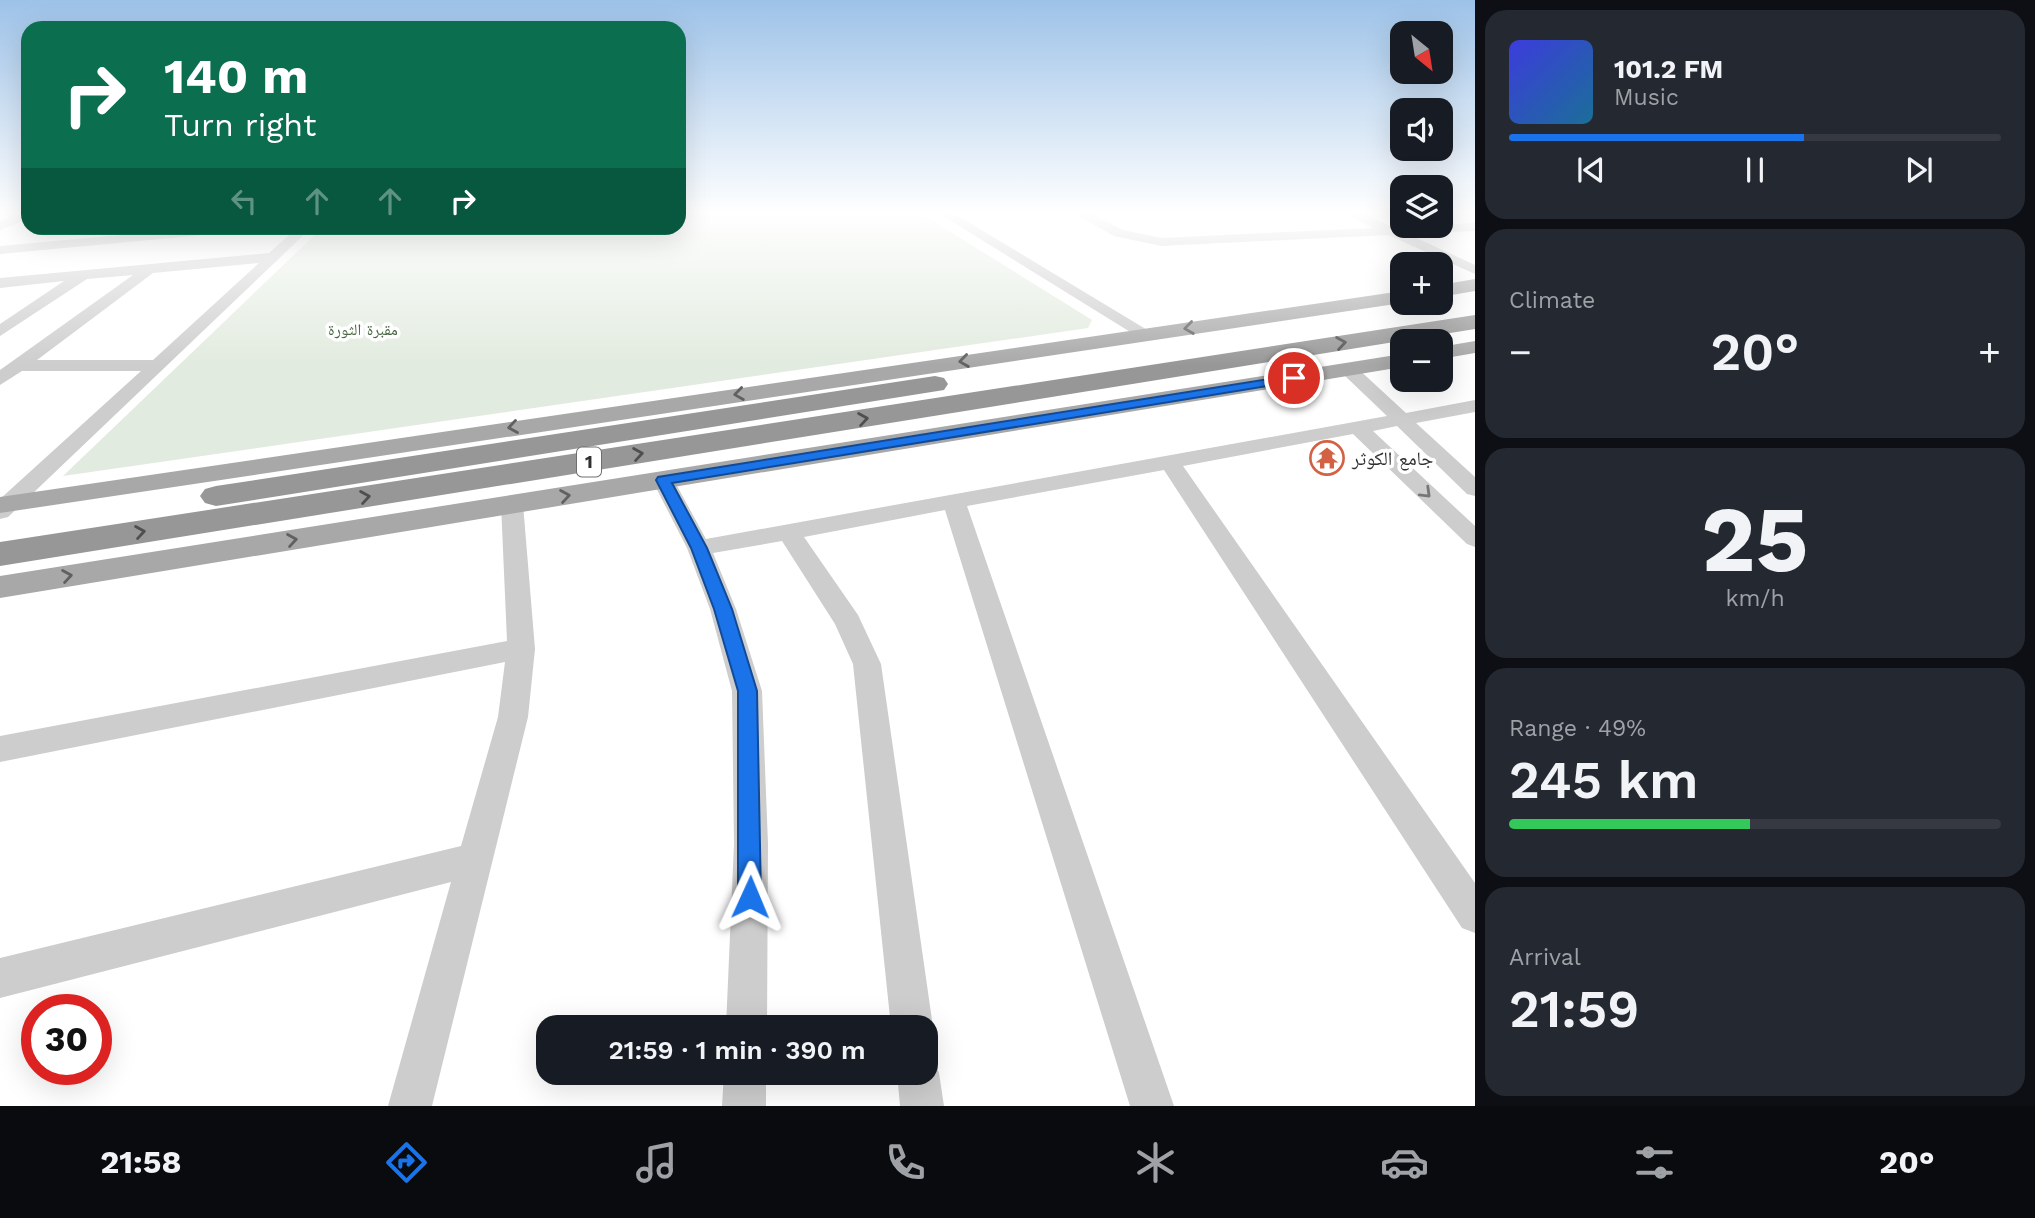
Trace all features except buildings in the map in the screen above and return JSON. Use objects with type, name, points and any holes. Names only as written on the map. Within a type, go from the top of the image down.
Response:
[{"type":"highway","name":"1","points":[[2,513],[1149,343],[1475,300]]},
{"type":"highway","name":"1","points":[[0,554],[1475,322]]},
{"type":"highway","points":[[1149,343],[1177,370]]},
{"type":"main road","points":[[1453,289],[1475,285]]},
{"type":"main road","points":[[1149,343],[1390,299]]},
{"type":"main road","points":[[1453,351],[1475,347]]},
{"type":"main road","points":[[0,587],[1390,362]]},
{"type":"street","points":[[2,329],[76,276],[85,263]]},
{"type":"street","points":[[0,283],[218,263]]},
{"type":"street","points":[[2,513],[266,263]]},
{"type":"street","points":[[1022,263],[1149,343]]},
{"type":"street","points":[[1459,263],[1475,270]]},
{"type":"street","points":[[0,379],[148,270]]},
{"type":"street","points":[[17,366],[157,365]]},
{"type":"street","points":[[1349,370],[1475,489]]},
{"type":"street","points":[[699,548],[1475,406]]},
{"type":"street","points":[[1359,429],[1475,539]]},
{"type":"street","points":[[1170,463],[1475,915]]},
{"type":"street","points":[[663,480],[699,548],[723,609],[747,691],[751,844],[746,1015]]},
{"type":"street","points":[[954,503],[1152,1106]]},
{"type":"street","points":[[411,1106],[513,717],[521,649],[512,504]]},
{"type":"street","points":[[789,533],[848,622],[867,664],[911,1015]]},
{"type":"street","points":[[0,749],[521,649]]},
{"type":"street","points":[[0,978],[476,859]]},
{"type":"street","points":[[744,1106],[745,1085]]},
{"type":"street","points":[[919,1085],[922,1106]]},
{"type":"green space","name":"مقبرة الثورة","points":[[286,263],[1000,263],[1092,320],[1088,328],[63,476]]},
{"type":"place","name":"جامع الكوثر","points":[[1327,458]]},
{"type":"route","points":[[750,897],[747,691],[723,609],[699,548],[663,480],[1294,378]]}]
